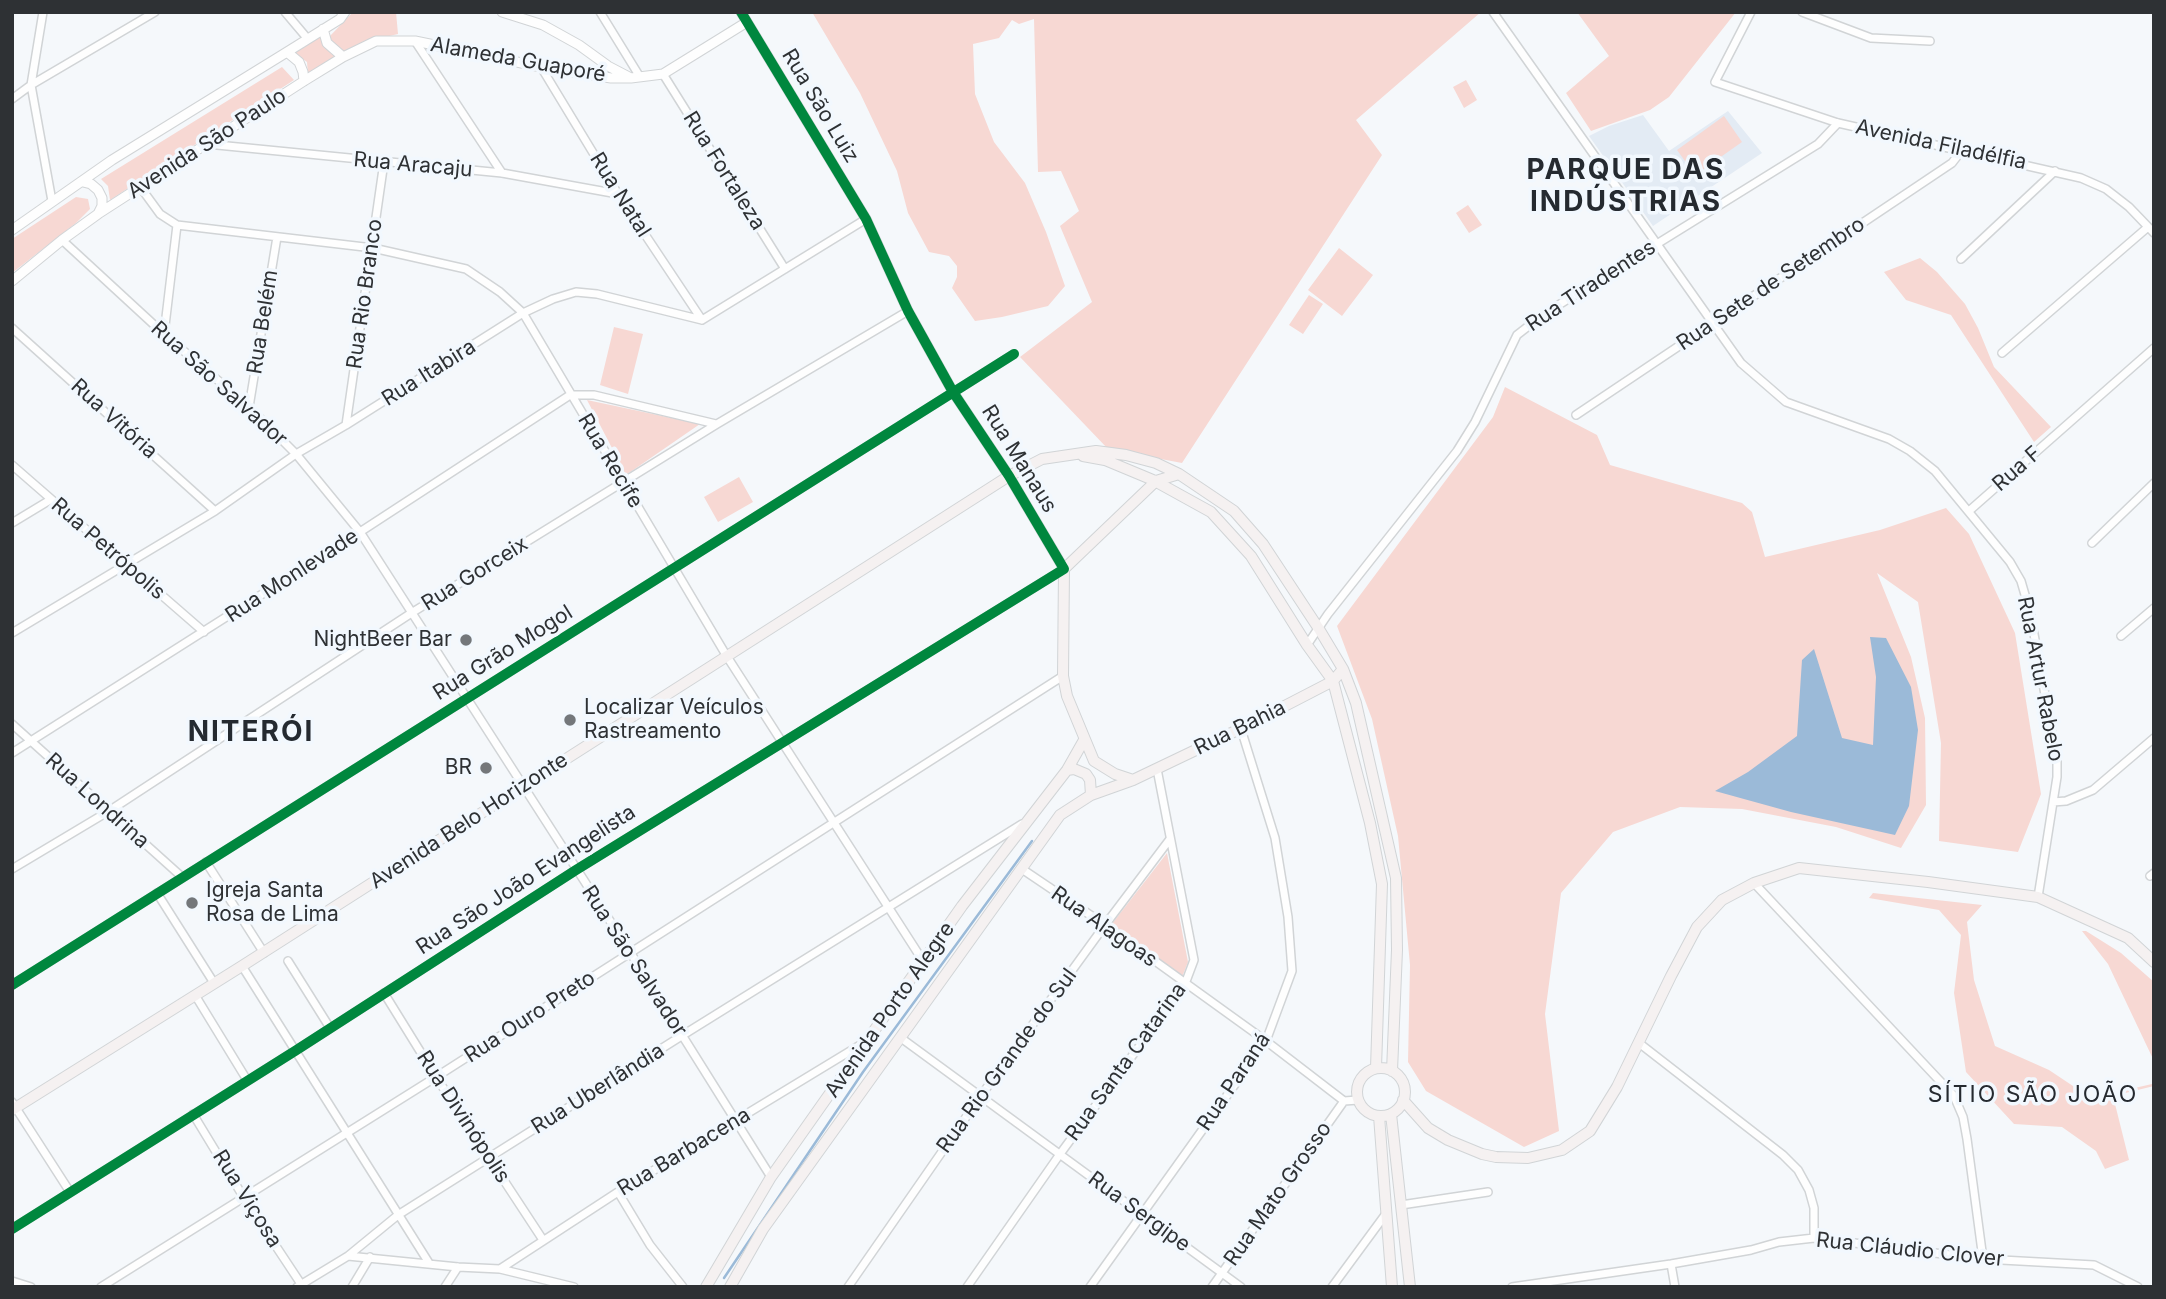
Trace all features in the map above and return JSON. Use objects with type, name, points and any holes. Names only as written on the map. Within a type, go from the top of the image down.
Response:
[{"type":"main road","name":"Avenida Belo Horizonte","points":[[14,1106],[264,953],[1009,476],[1042,459],[1096,451],[1156,463],[1179,474],[1234,511],[1263,544],[1320,629],[1343,669],[1356,703],[1396,878],[1397,950],[1392,1071]]},
{"type":"main road","name":"Avenida Belo Horizonte","points":[[1073,453],[1104,460],[1156,481],[1211,512],[1251,556],[1333,681],[1370,823],[1382,884],[1376,1068]]},
{"type":"main road","points":[[1133,780],[1115,774],[1094,761],[1067,696],[1063,676],[1064,569],[1156,481],[1179,474]]},
{"type":"main road","name":"Rua Bahia","points":[[1133,780],[1241,729],[1333,681],[1343,669]]},
{"type":"main road","name":"Avenida Porto Alegre","points":[[706,1287],[771,1177],[962,906],[1067,770],[1084,740]]},
{"type":"main road","points":[[1067,770],[1074,769],[1086,774],[1090,779],[1091,795]]},
{"type":"main road","name":"Avenida Porto Alegre","points":[[730,1287],[764,1229],[1060,815],[1091,795],[1133,780]]},
{"type":"main road","points":[[1403,1100],[1428,1128],[1448,1140],[1482,1153],[1496,1157],[1528,1158],[1562,1150],[1590,1130],[1617,1087],[1697,927],[1722,900],[1754,883],[1799,868],[2038,897],[2128,938],[2154,962]]},
{"type":"main road","points":[[1376,1068],[1392,1071],[1400,1077],[1404,1087],[1403,1100],[1399,1107],[1391,1114],[1378,1116],[1366,1111],[1358,1100],[1360,1080],[1376,1068]]},
{"type":"main road","points":[[1391,1114],[1410,1287]]},
{"type":"main road","points":[[1378,1116],[1392,1287]]},
{"type":"street","points":[[43,12],[31,85],[52,201]]},
{"type":"street","points":[[136,24],[137,12]]},
{"type":"street","points":[[12,99],[155,12]]},
{"type":"street","points":[[285,12],[307,38]]},
{"type":"street","name":"Avenida São Paulo","points":[[12,230],[112,160],[340,19],[345,12]]},
{"type":"street","points":[[502,12],[543,25],[579,45],[608,66],[636,77]]},
{"type":"street","points":[[600,12],[636,77]]},
{"type":"street","name":"Rua São Luiz","points":[[741,12],[866,219]]},
{"type":"street","name":"Rua Artur Rabelo","points":[[1493,12],[1741,363],[1786,402],[1889,439],[1910,451],[1935,471],[2010,562],[2021,581],[2030,612],[2057,761],[2038,897]]},
{"type":"street","name":"Avenida Filadélfia","points":[[1751,12],[1714,82],[1838,123],[2081,178],[2106,189],[2129,207],[2154,233]]},
{"type":"street","points":[[1802,12],[1871,38],[1930,41]]},
{"type":"street","points":[[663,74],[747,22]]},
{"type":"street","points":[[323,29],[327,43],[343,57]]},
{"type":"street","name":"Avenida São Paulo","points":[[12,281],[98,214],[343,57],[376,41],[415,41]]},
{"type":"street","points":[[415,41],[502,173]]},
{"type":"street","name":"Alameda Guaporé","points":[[415,41],[541,67],[611,78],[663,74]]},
{"type":"street","points":[[287,52],[299,62],[304,81]]},
{"type":"street","name":"Rua Natal","points":[[541,67],[618,194],[702,320]]},
{"type":"street","name":"Rua Fortaleza","points":[[663,74],[785,269]]},
{"type":"street","name":"Rua Tiradentes","points":[[1307,645],[1328,614],[1457,451],[1475,422],[1517,335],[1544,314],[1818,144],[1838,123]]},
{"type":"street","name":"Rua Aracaju","points":[[207,144],[502,173],[618,194]]},
{"type":"street","name":"Rua Sete de Setembro","points":[[1576,415],[1952,163],[1962,150]]},
{"type":"street","name":"Rua Rio Branco","points":[[346,425],[384,162]]},
{"type":"street","points":[[1961,259],[2055,171]]},
{"type":"street","points":[[83,182],[91,184],[102,198],[98,214]]},
{"type":"street","points":[[141,188],[160,214],[177,225],[164,334]]},
{"type":"street","points":[[702,320],[866,219]]},
{"type":"street","name":"Rua Manaus","points":[[866,219],[908,311],[953,392],[1009,476],[1064,569]]},
{"type":"street","name":"Rua Recife","points":[[177,225],[373,248],[466,269],[500,292],[523,313],[726,655],[923,961]]},
{"type":"street","points":[[2002,353],[2148,226]]},
{"type":"street","name":"Rua Belém","points":[[249,407],[276,237]]},
{"type":"street","name":"Rua São Salvador","points":[[62,240],[164,334],[249,407],[296,454],[360,532],[771,1177]]},
{"type":"street","name":"Rua Itabira","points":[[12,633],[215,511],[296,454],[523,313],[553,299],[576,292],[597,294],[702,320]]},
{"type":"street","name":"Rua Gorceix","points":[[12,869],[109,811],[413,612],[717,424],[908,311]]},
{"type":"street","name":"Rua Vitória","points":[[12,328],[215,511]]},
{"type":"street","name":"Rua F","points":[[1969,511],[2154,348]]},
{"type":"street","name":"Rua Grão Mogol","points":[[12,985],[1014,354]]},
{"type":"street","points":[[570,396],[594,395],[717,424]]},
{"type":"street","name":"Rua Monlevade","points":[[12,753],[570,396]]},
{"type":"street","name":"Rua Petrópolis","points":[[12,465],[204,632]]},
{"type":"street","points":[[2092,543],[2154,483]]},
{"type":"street","points":[[12,523],[50,500]]},
{"type":"street","name":"Rua São João Evangelista","points":[[12,1229],[576,870],[1064,569]]},
{"type":"street","points":[[2121,636],[2154,608]]},
{"type":"street","name":"Rua Ouro Preto","points":[[101,1287],[436,1077],[1063,676]]},
{"type":"street","name":"Rua Londrina","points":[[12,724],[182,877]]},
{"type":"street","name":"Rua Paraná","points":[[1090,1287],[1266,1041],[1292,971],[1288,917],[1275,838],[1241,729]]},
{"type":"street","points":[[2053,803],[2066,801],[2093,790],[2154,738]]},
{"type":"street","name":"Rua Santa Catarina","points":[[967,1287],[1060,1154],[1185,984],[1194,960],[1157,769]]},
{"type":"street","name":"Rua Uberlândia","points":[[299,1285],[348,1256],[398,1215],[1026,822]]},
{"type":"street","name":"Rua Rio Grande do Sul","points":[[848,1287],[980,1097],[1170,839]]},
{"type":"street","points":[[206,862],[264,953]]},
{"type":"street","name":"Rua Alagoas","points":[[1022,869],[1266,1041],[1344,1101]]},
{"type":"street","points":[[1754,883],[1954,1096],[1963,1117],[1967,1139],[1983,1259]]},
{"type":"street","points":[[157,893],[214,983]]},
{"type":"street","points":[[288,961],[330,1028]]},
{"type":"street","points":[[242,966],[429,1263]]},
{"type":"street","name":"Rua Divinópolis","points":[[384,993],[543,1240]]},
{"type":"street","points":[[195,995],[247,1080]]},
{"type":"street","name":"Rua Sergipe","points":[[901,1038],[1241,1287]]},
{"type":"street","name":"Rua Barbacena","points":[[500,1269],[618,1192],[869,1039]]},
{"type":"street","points":[[1639,1043],[1783,1155],[1798,1170],[1814,1208],[1814,1238]]},
{"type":"street","points":[[1344,1101],[1358,1100]]},
{"type":"street","name":"Rua Mato Grosso","points":[[1212,1287],[1344,1101]]},
{"type":"street","points":[[14,1106],[70,1192]]},
{"type":"street","name":"Rua Viçosa","points":[[193,1114],[299,1285]]},
{"type":"street","points":[[618,1192],[650,1245],[683,1287]]},
{"type":"street","points":[[1401,1205],[1488,1192]]},
{"type":"street","points":[[1332,1287],[1385,1215]]},
{"type":"street","name":"Rua Cláudio Clover","points":[[1512,1287],[1671,1264],[1751,1250],[1779,1242],[1814,1238],[1983,1259],[2094,1265],[2138,1287]]},
{"type":"street","points":[[348,1256],[500,1269],[574,1287]]},
{"type":"street","points":[[352,1287],[370,1257]]},
{"type":"street","points":[[1671,1264],[1675,1287]]},
{"type":"street","points":[[444,1287],[458,1267]]},
{"type":"street","points":[[17,1284],[31,1287]]},
{"type":"shaded area","points":[[353,12],[396,12],[398,34],[368,41],[346,53],[333,45],[330,36]]},
{"type":"shaded area","points":[[812,12],[1481,12],[1356,120],[1382,155],[1182,463],[1108,449],[1020,357],[1092,302],[1060,226],[1079,211],[1061,171],[1038,172],[1034,19],[1019,24],[1012,20],[999,38],[973,44],[975,94],[994,142],[1025,183],[1065,286],[1048,306],[975,321],[952,288],[957,277],[957,266],[949,256],[929,252],[908,213],[897,171],[860,93]]},
{"type":"shaded area","points":[[1577,12],[1736,12],[1669,97],[1650,110],[1591,131],[1566,93],[1609,56]]},
{"type":"shaded area","points":[[319,37],[336,58],[308,76],[307,62],[293,52]]},
{"type":"shaded area","points":[[282,67],[294,80],[110,200],[108,186],[101,179]]},
{"type":"shaded area","points":[[1466,80],[1477,100],[1464,108],[1453,87]]},
{"type":"shaded area","points":[[1728,111],[1762,153],[1653,226],[1589,136],[1643,115],[1669,151]]},
{"type":"shaded area","points":[[1724,116],[1742,142],[1695,175],[1677,150]]},
{"type":"shaded area","points":[[76,197],[88,199],[90,209],[12,273],[12,239]]},
{"type":"shaded area","points":[[1468,205],[1482,225],[1469,233],[1456,213]]},
{"type":"shaded area","points":[[1339,248],[1373,275],[1342,316],[1308,290]]},
{"type":"shaded area","points":[[1920,258],[1937,272],[1965,304],[1994,367],[2051,427],[2034,442],[1951,315],[1906,300],[1884,272]]},
{"type":"shaded area","points":[[1309,295],[1323,304],[1303,334],[1289,325]]},
{"type":"shaded area","points":[[614,327],[643,334],[628,394],[600,385]]},
{"type":"shaded area","points":[[1505,387],[1597,435],[1610,465],[1742,503],[1752,512],[1765,557],[1880,530],[1946,508],[1969,534],[2015,633],[2041,794],[2018,852],[1939,841],[1941,743],[1918,602],[1877,573],[1911,657],[1925,718],[1926,805],[1901,848],[1836,827],[1742,809],[1680,807],[1613,832],[1561,893],[1545,1014],[1559,1131],[1524,1147],[1426,1091],[1408,1062],[1410,965],[1398,836],[1372,719],[1337,626],[1493,417]]},
{"type":"shaded area","points":[[587,400],[700,424],[626,475]]},
{"type":"shaded area","points":[[739,477],[753,502],[718,522],[704,497]]},
{"type":"shaded area","points":[[1167,853],[1188,962],[1182,977],[1111,925]]},
{"type":"shaded area","points":[[1873,893],[1982,905],[1967,922],[1974,980],[1995,1046],[2049,1070],[2091,1098],[2152,1084],[2154,1081],[2154,1086],[2113,1096],[2129,1160],[2105,1169],[2096,1151],[2062,1127],[2014,1124],[1966,1072],[1954,993],[1961,935],[1939,910],[1869,898]]},
{"type":"shaded area","points":[[2082,931],[2121,953],[2154,982],[2154,1061],[2108,964]]},
{"type":"water","points":[[1870,637],[1886,638],[1911,687],[1918,730],[1909,806],[1895,835],[1791,812],[1715,791],[1748,772],[1797,736],[1802,660],[1814,649],[1842,738],[1873,745],[1876,677]]},
{"type":"waterway","points":[[724,1278],[863,1072],[1032,841]]},
{"type":"cycle path","points":[[12,1229],[576,870],[1064,569],[1009,476],[953,392],[908,311],[866,219],[741,12]]},
{"type":"cycle path","points":[[12,985],[1014,354]]},
{"type":"place","name":"NightBeer Bar","points":[[466,640]]},
{"type":"place","name":"Localizar Veículos Rastreamento","points":[[570,720]]},
{"type":"place","name":"BR","points":[[486,768]]},
{"type":"place","name":"Igreja Santa Rosa de Lima","points":[[192,903]]},
{"type":"district","name":"PARQUE DAS INDÚSTRIAS","points":[[1626,187]]},
{"type":"district","name":"NITERÓI","points":[[251,733]]},
{"type":"district","name":"SÍTIO SÃO JOÃO","points":[[2033,1095]]}]
